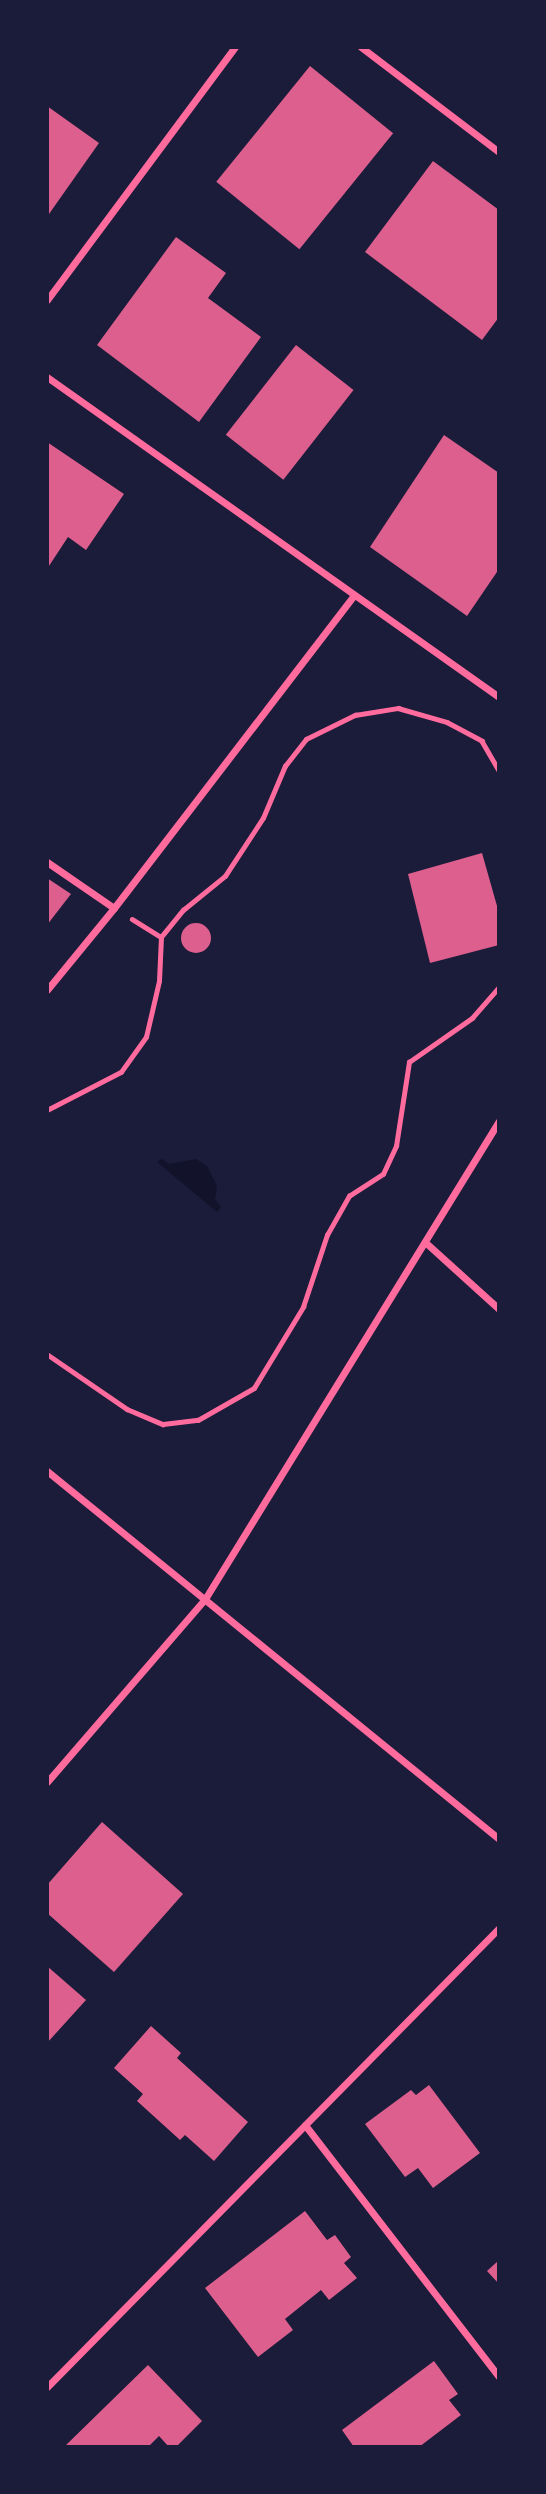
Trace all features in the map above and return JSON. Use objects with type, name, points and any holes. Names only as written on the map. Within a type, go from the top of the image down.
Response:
[{"type":"street","points":[[47,300],[235,47]]},
{"type":"street","points":[[361,47],[498,151]]},
{"type":"street","points":[[47,377],[499,696]]},
{"type":"street","points":[[47,990],[114,908],[354,595]]},
{"type":"street","points":[[47,862],[114,908]]},
{"type":"street","points":[[47,1782],[205,1599],[499,1121]]},
{"type":"street","points":[[425,1242],[499,1309]]},
{"type":"street","points":[[47,1471],[499,1839]]},
{"type":"street","points":[[47,2387],[499,1928]]},
{"type":"street","points":[[305,2125],[499,2377]]},
{"type":"path","points":[[47,1110],[121,1072],[146,1037],[159,981],[161,937],[183,910],[225,876],[263,818],[285,766],[306,739],[355,715],[398,708],[447,722],[482,741],[499,771]]},
{"type":"path","points":[[114,908],[161,937]]},
{"type":"path","points":[[47,1354],[127,1409],[163,1424],[198,1420],[254,1388],[303,1307],[327,1235],[349,1196],[383,1174],[396,1146],[409,1062],[472,1018],[499,987]]},
{"type":"shaded area","points":[[162,1159],[169,1164],[196,1159],[207,1166],[217,1186],[215,1200],[221,1207],[217,1212],[157,1162]]},
{"type":"building","points":[[310,66],[393,133],[299,249],[216,182]]},
{"type":"building","points":[[47,106],[99,143],[49,214],[47,213]]},
{"type":"building","points":[[433,161],[499,210],[499,317],[482,340],[365,252]]},
{"type":"building","points":[[176,237],[226,273],[208,298],[261,337],[199,422],[97,345]]},
{"type":"building","points":[[296,345],[354,390],[283,480],[226,435]]},
{"type":"building","points":[[444,435],[499,473],[499,569],[467,616],[370,547]]},
{"type":"building","points":[[47,442],[124,494],[86,550],[68,537],[47,569]]},
{"type":"building","points":[[482,853],[499,913],[499,945],[430,963],[408,874]]},
{"type":"building","points":[[47,878],[71,894],[47,925]]},
{"type":"building","points":[[196,923],[207,927],[211,938],[207,949],[196,953],[185,949],[181,938],[185,927]]},
{"type":"building","points":[[102,1822],[183,1894],[114,1972],[47,1913],[47,1885]]},
{"type":"building","points":[[47,1966],[86,2000],[47,2043]]},
{"type":"building","points":[[151,2026],[181,2053],[177,2058],[248,2122],[214,2161],[185,2135],[180,2140],[137,2101],[143,2094],[114,2068]]},
{"type":"building","points":[[429,2085],[480,2153],[433,2188],[418,2168],[405,2177],[365,2124],[411,2090],[416,2095]]},
{"type":"building","points":[[305,2211],[327,2240],[335,2235],[351,2257],[344,2263],[357,2278],[329,2300],[321,2290],[285,2319],[293,2330],[258,2357],[205,2288]]},
{"type":"building","points":[[499,2260],[499,2284],[487,2271]]},
{"type":"building","points":[[434,2361],[458,2394],[449,2400],[461,2415],[419,2447],[354,2447],[342,2430]]},
{"type":"building","points":[[148,2365],[202,2421],[176,2447],[169,2447],[159,2436],[148,2447],[64,2447]]}]
